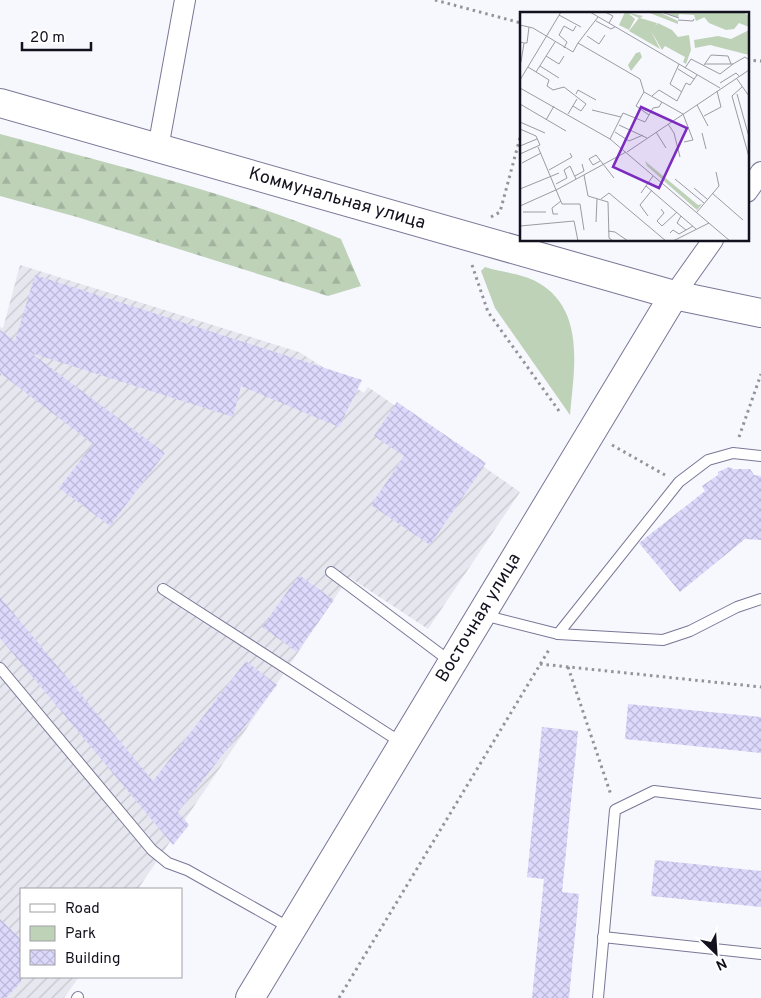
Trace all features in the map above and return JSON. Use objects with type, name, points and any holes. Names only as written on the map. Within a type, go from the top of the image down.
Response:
[{"type":"main road","name":"Коммунальная улица","points":[[0,103],[674,295],[761,313]]},
{"type":"main road","name":"Восточная улица","points":[[250,998],[674,295]]},
{"type":"street","points":[[158,148],[185,0]]},
{"type":"street","points":[[748,191],[761,172]]},
{"type":"street","name":"Восточная улица","points":[[674,295],[712,241]]},
{"type":"lane","points":[[558,634],[679,482],[708,460],[733,453],[761,456]]},
{"type":"lane","points":[[331,572],[452,663]]},
{"type":"lane","points":[[163,589],[403,743]]},
{"type":"lane","points":[[481,615],[558,634],[663,640],[690,631],[737,606],[761,600]]},
{"type":"lane","points":[[0,668],[152,850],[168,863],[187,870],[291,929]]},
{"type":"lane","points":[[598,998],[616,810],[654,791],[761,804]]},
{"type":"lane","points":[[604,937],[761,954]]},
{"type":"path","points":[[435,0],[520,22]]},
{"type":"path","points":[[748,60],[761,61]]},
{"type":"path","points":[[490,217],[500,212],[520,138]]},
{"type":"path","points":[[472,265],[488,312],[559,410]]},
{"type":"path","points":[[733,453],[761,374]]},
{"type":"path","points":[[612,445],[679,482]]},
{"type":"path","points":[[339,998],[558,634]]},
{"type":"path","points":[[540,664],[761,687]]},
{"type":"path","points":[[568,667],[616,810]]},
{"type":"shaded area","points":[[20,265],[299,352],[364,393],[368,387],[520,492],[428,629],[349,577],[139,888],[20,888],[20,978],[78,978],[64,998],[0,998],[0,327],[3,328]]},
{"type":"green space","points":[[0,134],[215,194],[341,239],[361,286],[328,296],[77,217],[0,196]]},
{"type":"green space","points":[[485,267],[519,275],[537,282],[553,294],[563,308],[570,324],[573,341],[574,360],[570,415],[495,308],[481,271]]},
{"type":"building","points":[[35,275],[362,380],[339,427],[241,386],[233,417],[31,353],[165,453],[110,526],[59,488],[93,444],[0,373],[0,330],[15,341]]},
{"type":"building","points":[[397,402],[486,463],[430,545],[371,505],[404,456],[374,436]]},
{"type":"building","points":[[729,467],[733,469],[750,469],[754,475],[761,476],[761,540],[745,539],[680,592],[639,543],[705,491],[702,486],[718,475],[718,472]]},
{"type":"building","points":[[299,575],[334,600],[297,652],[262,627]]},
{"type":"building","points":[[0,597],[153,781],[246,661],[277,685],[178,812],[189,825],[173,845],[0,638]]},
{"type":"building","points":[[628,704],[761,717],[761,753],[625,739]]},
{"type":"building","points":[[542,727],[578,731],[562,892],[579,894],[569,998],[532,998],[544,879],[527,877]]},
{"type":"building","points":[[655,860],[761,871],[761,907],[651,896]]},
{"type":"building","points":[[0,919],[20,938],[21,982],[6,998],[0,998]]}]
